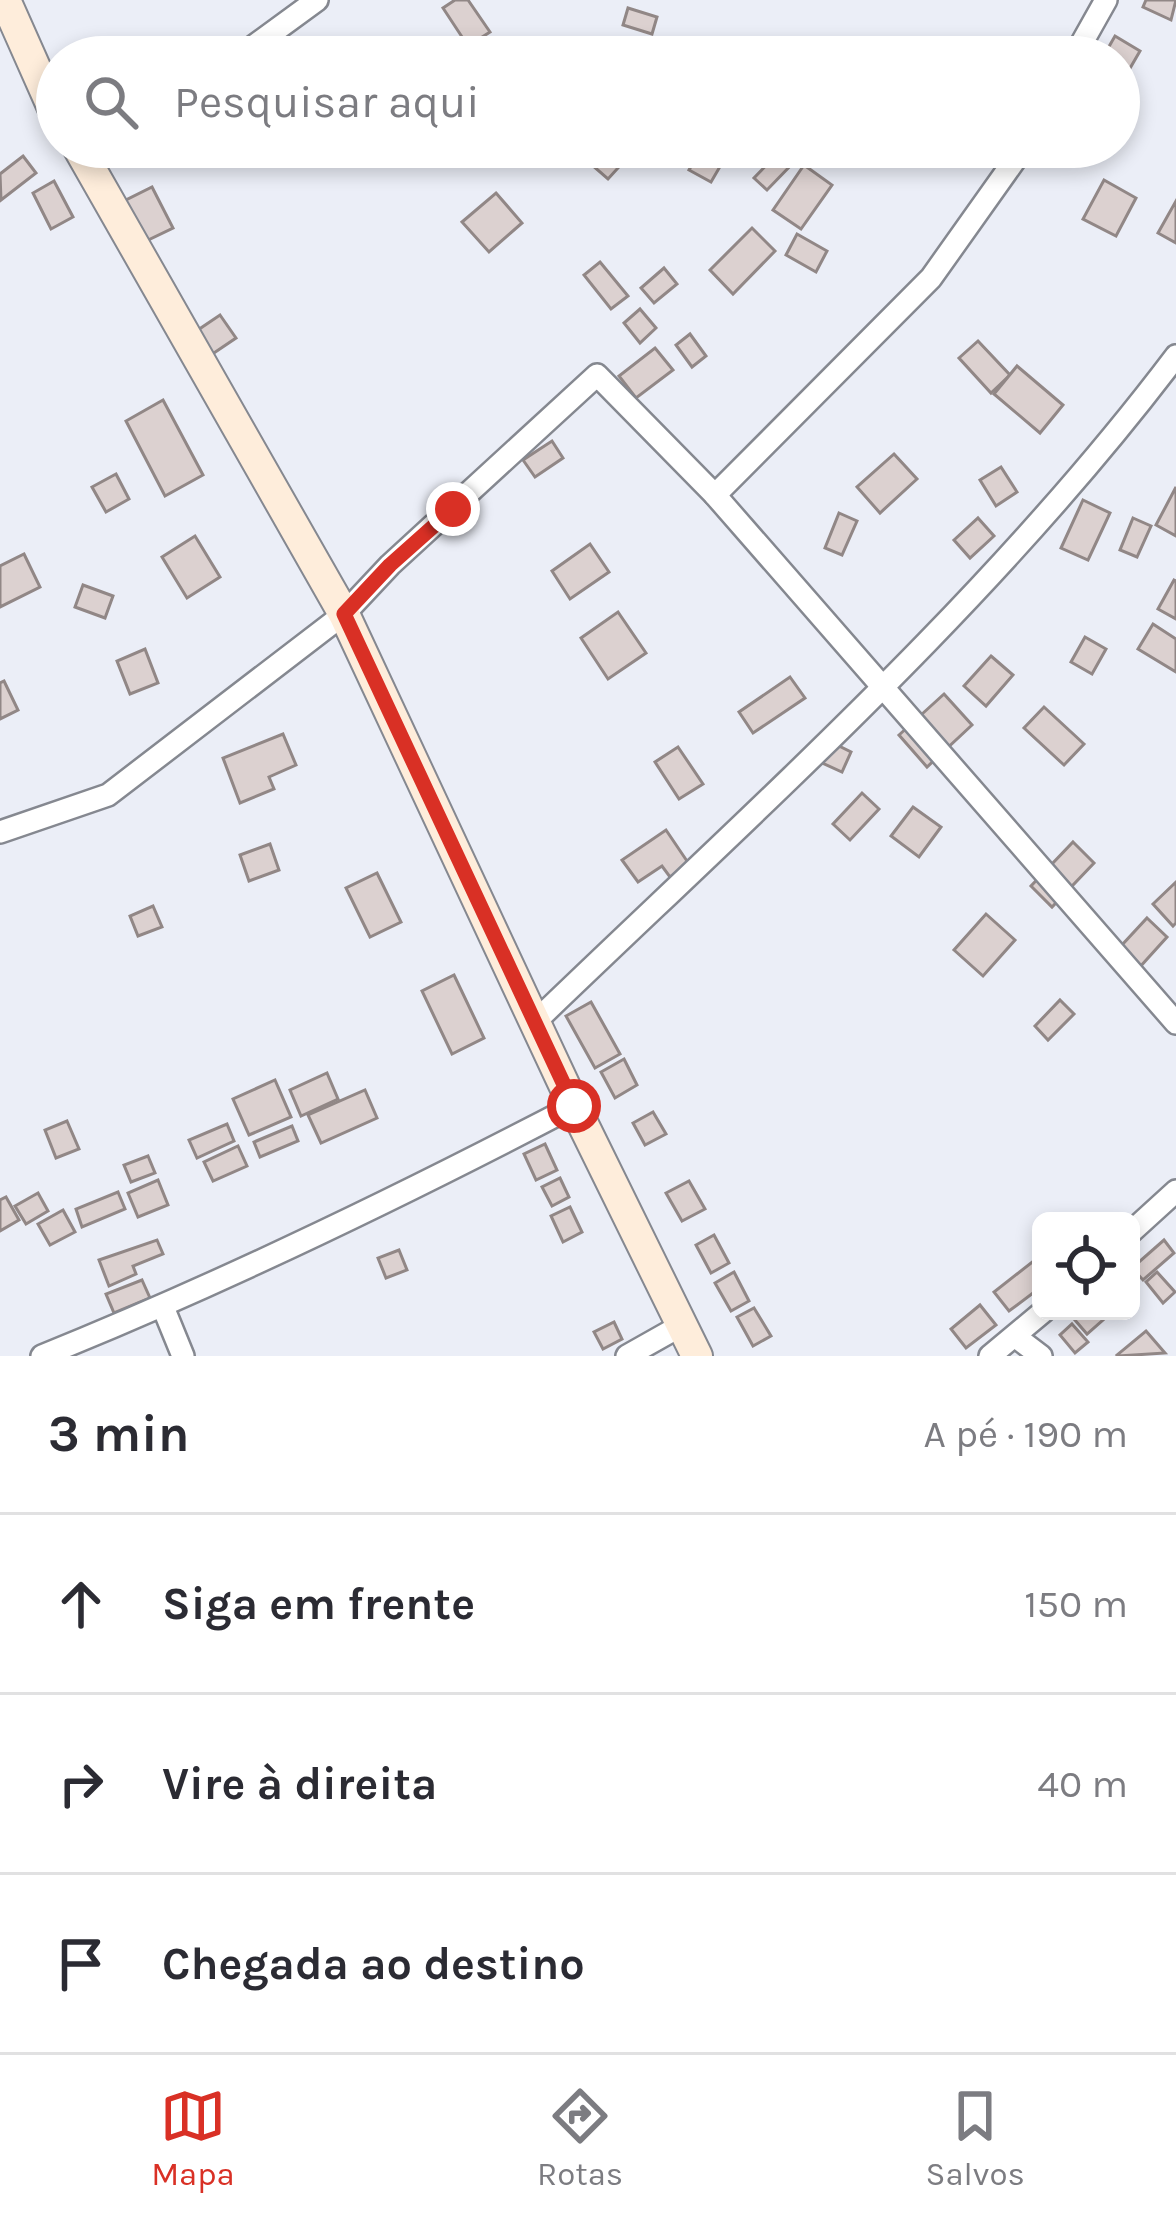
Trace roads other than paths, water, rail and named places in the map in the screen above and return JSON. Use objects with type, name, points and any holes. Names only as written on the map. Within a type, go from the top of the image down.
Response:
[{"type":"street","points":[[5,0],[36,70]]},
{"type":"street","points":[[268,36],[317,0]]},
{"type":"street","points":[[1086,36],[1106,0]]},
{"type":"street","points":[[102,168],[344,614],[574,1106],[697,1356]]},
{"type":"street","points":[[715,495],[931,278],[1009,168]]},
{"type":"street","points":[[535,1022],[881,689],[1109,445],[1176,356]]},
{"type":"street","points":[[0,832],[108,795],[344,614],[390,565],[597,375],[715,495],[1176,1023]]},
{"type":"street","points":[[42,1356],[163,1307],[380,1208],[574,1106]]},
{"type":"street","points":[[1140,1224],[1176,1191]]},
{"type":"street","points":[[163,1307],[183,1356]]},
{"type":"street","points":[[990,1356],[1034,1320]]},
{"type":"street","points":[[627,1356],[682,1325]]},
{"type":"street","points":[[1016,1337],[1041,1356]]}]
